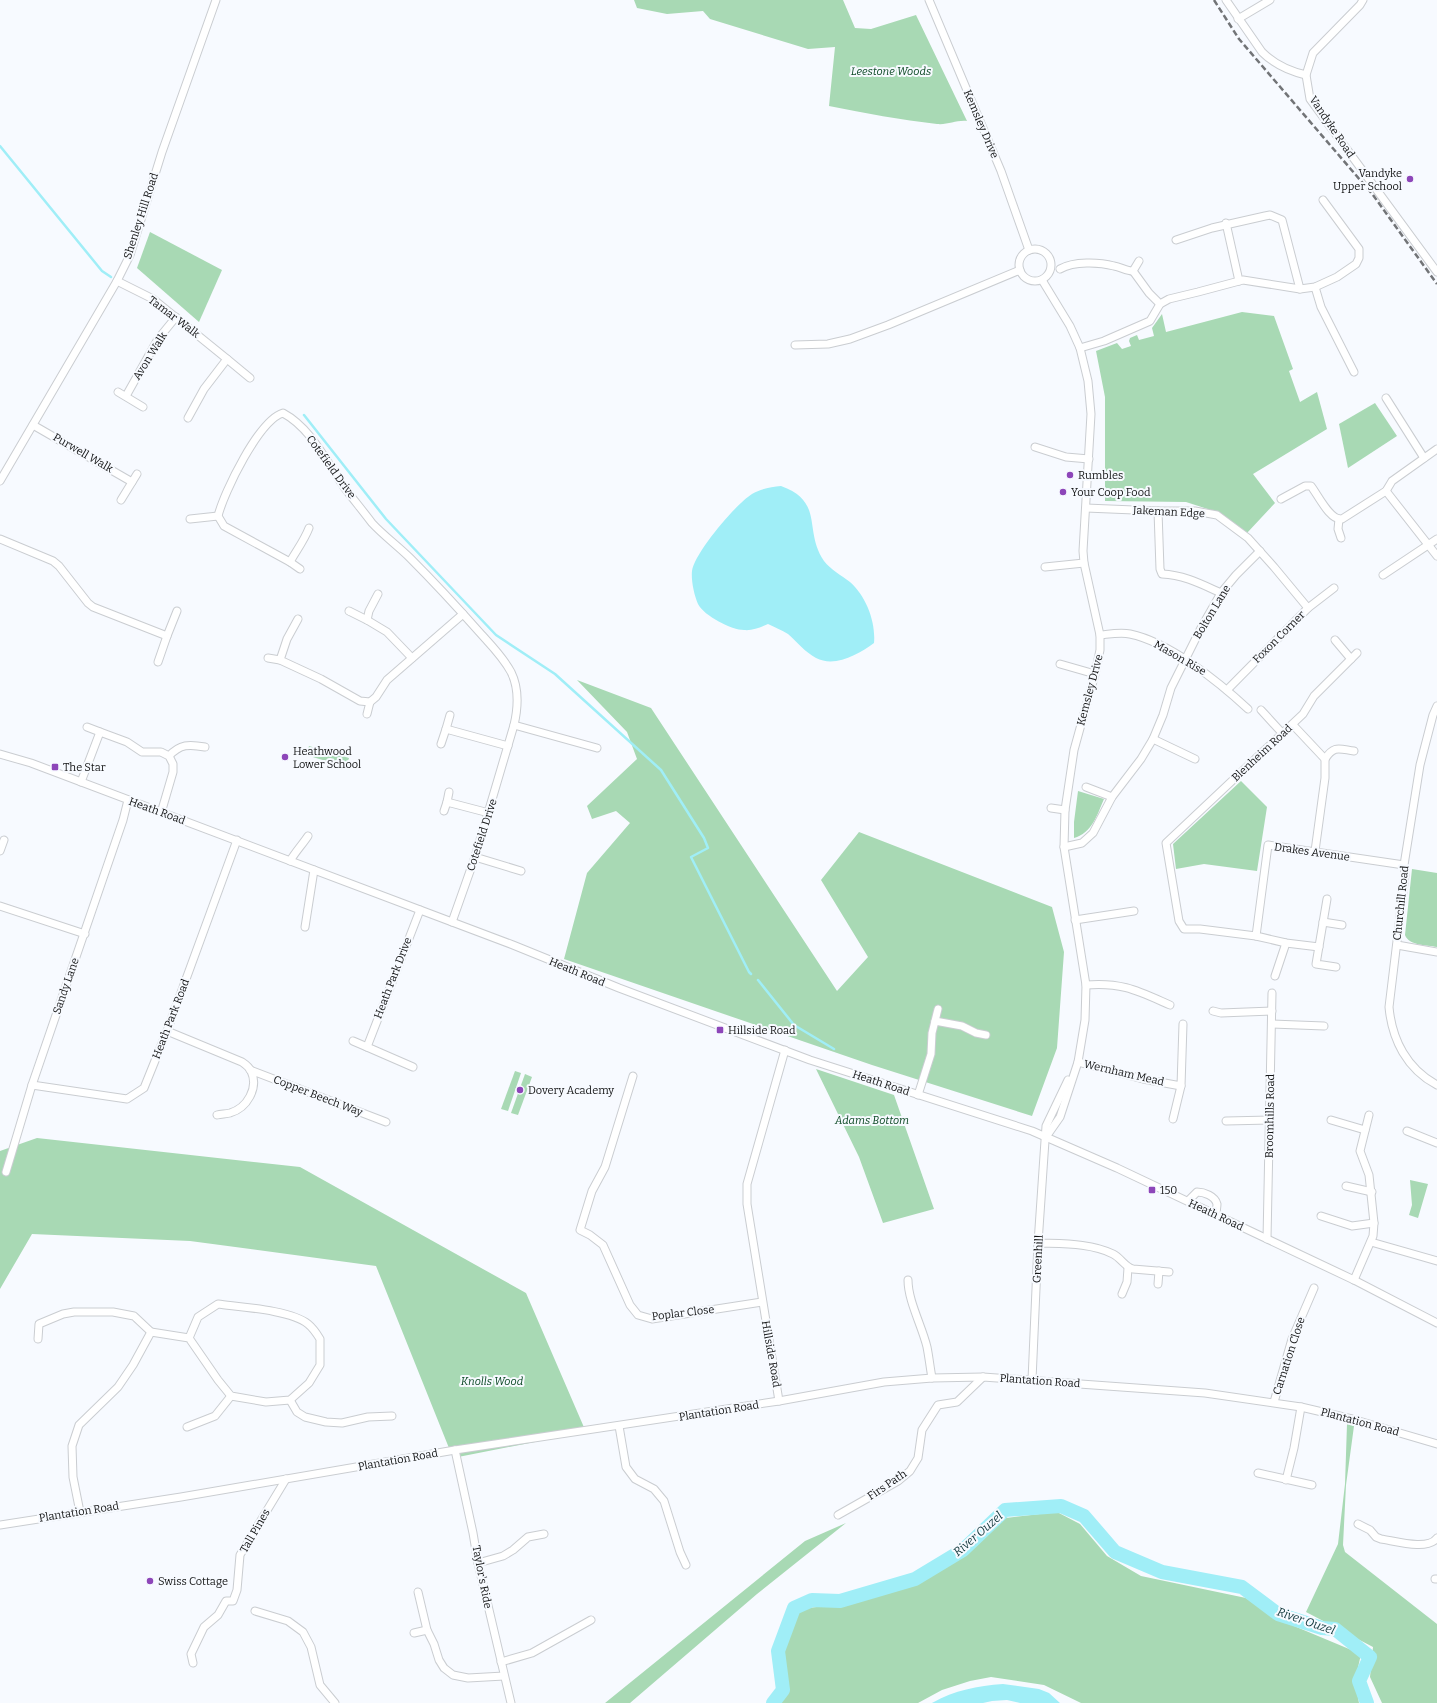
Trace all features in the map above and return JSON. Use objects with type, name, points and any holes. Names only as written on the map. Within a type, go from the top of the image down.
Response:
[{"type":"street","name":"Shenley Hill Road","points":[[0,481],[117,281],[130,255],[162,152],[216,0]]},
{"type":"street","name":"Kemsley Drive","points":[[929,0],[1001,171],[1029,250]]},
{"type":"street","points":[[1226,0],[1262,52],[1269,59],[1289,70],[1306,75]]},
{"type":"street","points":[[1238,19],[1270,0]]},
{"type":"street","name":"Vandyke Road","points":[[1363,0],[1360,5],[1313,53],[1306,75],[1310,99],[1437,272]]},
{"type":"street","points":[[1080,348],[1104,341],[1150,321],[1160,304],[1169,299],[1243,280],[1300,289],[1315,287],[1337,277],[1356,264],[1359,258],[1359,249],[1324,200]]},
{"type":"street","points":[[1176,240],[1226,224],[1270,215],[1282,220],[1300,289]]},
{"type":"street","points":[[1226,224],[1239,281]]},
{"type":"street","points":[[1029,250],[1041,250],[1050,258],[1050,271],[1042,280],[1030,280],[1023,275],[1020,270],[1020,259],[1029,250]]},
{"type":"street","points":[[1133,271],[1139,261]]},
{"type":"street","points":[[1060,269],[1075,265],[1100,263],[1133,271],[1148,293],[1160,304]]},
{"type":"street","points":[[795,345],[828,344],[850,339],[888,326],[1020,270]]},
{"type":"street","name":"Kemsley Drive","points":[[1042,280],[1070,326],[1080,348],[1088,381],[1091,414],[1084,563],[1100,635],[1100,650],[1095,674],[1074,750],[1065,810],[1064,847],[1086,985],[1085,1020],[1078,1062],[1048,1120],[1046,1137]]},
{"type":"street","name":"Tamar Walk","points":[[117,281],[153,299],[250,378]]},
{"type":"street","points":[[1315,287],[1321,307],[1354,372]]},
{"type":"street","name":"Avon Walk","points":[[126,396],[158,339],[176,317]]},
{"type":"street","points":[[188,418],[204,389],[227,359]]},
{"type":"street","points":[[118,392],[143,406]]},
{"type":"street","points":[[1386,398],[1424,458]]},
{"type":"street","name":"Cotefield Drive","points":[[218,516],[221,505],[240,466],[258,435],[277,415],[283,413],[291,417],[305,430],[324,455],[344,487],[373,523],[418,566],[463,614],[500,655],[511,672],[516,690],[518,710],[489,814],[452,922]]},
{"type":"street","name":"Purwell Walk","points":[[33,425],[132,482]]},
{"type":"street","points":[[1035,447],[1066,457],[1089,459]]},
{"type":"street","points":[[1339,520],[1386,491],[1392,481],[1437,449]]},
{"type":"street","points":[[121,500],[137,474]]},
{"type":"street","points":[[1281,499],[1306,486],[1311,486],[1332,516],[1339,520]]},
{"type":"street","points":[[1386,491],[1437,556]]},
{"type":"street","name":"Jakeman Edge","points":[[1086,508],[1195,511],[1217,515],[1248,538],[1308,608]]},
{"type":"street","points":[[1158,511],[1160,569],[1162,574],[1175,574],[1221,593]]},
{"type":"street","points":[[190,519],[218,516],[224,526],[300,569]]},
{"type":"street","points":[[1339,520],[1338,529],[1342,538]]},
{"type":"street","points":[[290,562],[300,544],[304,540],[309,528]]},
{"type":"street","points":[[1383,575],[1437,539]]},
{"type":"street","points":[[0,540],[53,561],[59,566],[88,603],[93,607],[167,636]]},
{"type":"street","name":"Bolton Lane","points":[[1064,847],[1082,843],[1093,833],[1112,797],[1141,759],[1153,739],[1163,715],[1171,688],[1221,593],[1236,575],[1260,551]]},
{"type":"street","points":[[1045,567],[1084,563]]},
{"type":"street","name":"Foxon Corner","points":[[1227,690],[1308,608],[1334,588]]},
{"type":"street","points":[[367,620],[369,611],[378,594]]},
{"type":"street","points":[[158,662],[177,611]]},
{"type":"street","points":[[349,611],[387,632],[412,658]]},
{"type":"street","points":[[367,714],[370,702],[376,697],[387,680],[463,614]]},
{"type":"street","points":[[280,660],[287,639],[298,619]]},
{"type":"street","name":"Mason Rise","points":[[1100,635],[1129,634],[1144,638],[1185,660],[1214,679],[1248,709]]},
{"type":"street","points":[[1335,640],[1351,659]]},
{"type":"street","name":"Blenheim Road","points":[[1256,936],[1200,929],[1184,929],[1179,921],[1166,843],[1293,725],[1303,714],[1314,696],[1357,653]]},
{"type":"street","points":[[268,658],[280,660],[321,679],[360,701],[370,702]]},
{"type":"street","points":[[1060,664],[1095,674]]},
{"type":"street","name":"Churchill Road","points":[[1437,706],[1433,715],[1420,765],[1407,858],[1404,865],[1405,874],[1389,1007],[1390,1024],[1396,1040],[1410,1064],[1426,1079],[1437,1085]]},
{"type":"street","points":[[1261,710],[1283,734]]},
{"type":"street","points":[[441,744],[450,715]]},
{"type":"street","points":[[514,725],[597,748]]},
{"type":"street","points":[[1293,725],[1325,759]]},
{"type":"street","points":[[87,727],[127,742],[142,752],[161,752],[169,756],[173,764],[174,772],[161,812]]},
{"type":"street","points":[[446,729],[508,746]]},
{"type":"street","points":[[81,782],[100,732]]},
{"type":"street","points":[[1153,739],[1195,759]]},
{"type":"street","points":[[169,756],[176,749],[187,745],[205,747]]},
{"type":"street","points":[[1315,851],[1325,778],[1325,759],[1330,752],[1336,748],[1354,751]]},
{"type":"street","name":"Heath Road","points":[[0,754],[81,782],[237,840],[452,922],[619,988],[810,1060],[1008,1123],[1046,1137],[1216,1214],[1354,1280],[1437,1323]]},
{"type":"street","points":[[1086,787],[1112,797]]},
{"type":"street","points":[[444,811],[450,792]]},
{"type":"street","name":"Sandy Lane","points":[[6,1172],[32,1085],[85,934],[123,820],[128,800]]},
{"type":"street","points":[[447,802],[489,814]]},
{"type":"street","points":[[1051,808],[1065,810]]},
{"type":"street","points":[[290,861],[298,847],[308,836]]},
{"type":"street","points":[[0,851],[4,840]]},
{"type":"street","name":"Heath Park Road","points":[[32,1085],[127,1099],[144,1088],[167,1031],[237,840]]},
{"type":"street","name":"Drakes Avenue","points":[[1256,936],[1268,845],[1404,865]]},
{"type":"street","points":[[475,857],[521,871]]},
{"type":"street","points":[[305,927],[314,870]]},
{"type":"street","points":[[1327,898],[1316,964],[1336,967]]},
{"type":"street","points":[[0,906],[85,934]]},
{"type":"street","name":"Heath Park Drive","points":[[367,1047],[420,910]]},
{"type":"street","points":[[1075,920],[1134,911]]},
{"type":"street","points":[[1323,922],[1342,925]]},
{"type":"street","points":[[1256,936],[1286,943],[1319,947]]},
{"type":"street","points":[[1275,976],[1286,943]]},
{"type":"street","points":[[1397,946],[1437,952]]},
{"type":"street","points":[[1086,985],[1108,984],[1129,987],[1170,1005]]},
{"type":"street","name":"Broomhills Road","points":[[1267,1239],[1272,993]]},
{"type":"street","points":[[918,1095],[931,1054],[932,1033],[938,1009]]},
{"type":"street","points":[[1214,1011],[1221,1013],[1272,1011]]},
{"type":"street","points":[[936,1021],[962,1026],[976,1033],[986,1035]]},
{"type":"street","name":"Wernham Mead","points":[[1078,1062],[1143,1080],[1181,1086],[1183,1024]]},
{"type":"street","points":[[1272,1024],[1324,1026]]},
{"type":"street","name":"Copper Beech Way","points":[[167,1031],[242,1062],[250,1070],[386,1122]]},
{"type":"street","points":[[353,1041],[413,1067]]},
{"type":"street","name":"Hillside Road","points":[[779,1401],[747,1204],[747,1184],[785,1050]]},
{"type":"street","points":[[217,1114],[229,1114],[240,1109],[250,1098],[254,1084],[250,1070]]},
{"type":"street","name":"Poplar Close","points":[[633,1076],[604,1167],[576,1229],[590,1235],[602,1245],[630,1305],[638,1315],[652,1319],[762,1302]]},
{"type":"street","points":[[1173,1119],[1181,1086]]},
{"type":"street","points":[[1354,1280],[1371,1242],[1374,1223],[1372,1192],[1369,1175],[1360,1151],[1370,1115]]},
{"type":"street","points":[[1226,1121],[1270,1120]]},
{"type":"street","points":[[1331,1120],[1365,1130]]},
{"type":"street","points":[[1407,1131],[1437,1143]]},
{"type":"street","name":"Greenhill","points":[[1032,1380],[1038,1243],[1046,1137]]},
{"type":"street","points":[[1346,1186],[1372,1192]]},
{"type":"street","points":[[1188,1202],[1197,1192],[1201,1192],[1213,1198],[1217,1204],[1216,1214]]},
{"type":"street","points":[[1322,1216],[1352,1226],[1374,1223]]},
{"type":"street","points":[[1371,1242],[1437,1261]]},
{"type":"street","points":[[1038,1243],[1084,1245],[1114,1254],[1123,1260],[1128,1268],[1122,1294]]},
{"type":"street","points":[[1128,1268],[1169,1272]]},
{"type":"street","points":[[1158,1284],[1159,1271]]},
{"type":"street","points":[[908,1280],[908,1292],[927,1347],[932,1378]]},
{"type":"street","name":"Carnation Close","points":[[1274,1402],[1292,1339],[1314,1288]]},
{"type":"street","points":[[38,1339],[39,1324],[63,1314],[74,1312],[112,1312],[134,1316],[151,1332],[189,1338],[231,1396],[266,1402],[290,1400],[309,1384],[320,1365],[320,1339],[308,1324],[294,1317],[270,1311],[218,1304],[198,1317],[189,1338]]},
{"type":"street","points":[[80,1512],[73,1476],[72,1446],[79,1425],[118,1387],[133,1366],[151,1332]]},
{"type":"street","name":"Plantation Road","points":[[0,1525],[455,1450],[779,1401],[884,1382],[932,1378],[983,1377],[1205,1392],[1301,1407],[1352,1419],[1437,1444]]},
{"type":"street","name":"Firs Path","points":[[838,1515],[898,1481],[910,1471],[918,1458],[922,1430],[938,1405],[957,1402],[983,1377]]},
{"type":"street","points":[[187,1427],[215,1416],[231,1396]]},
{"type":"street","points":[[290,1400],[297,1412],[304,1417],[326,1422],[342,1423],[368,1417],[392,1416]]},
{"type":"street","points":[[1286,1480],[1294,1448],[1301,1407]]},
{"type":"street","points":[[619,1426],[626,1467],[634,1479],[654,1489],[664,1501],[680,1552],[686,1564]]},
{"type":"street","name":"Taylor's Ride","points":[[455,1450],[478,1563],[500,1662],[511,1703]]},
{"type":"street","points":[[1258,1473],[1312,1485]]},
{"type":"street","name":"Tall Pines","points":[[193,1663],[191,1654],[204,1627],[218,1615],[226,1601],[233,1601],[237,1590],[240,1555],[286,1479]]},
{"type":"street","points":[[1358,1524],[1370,1530],[1376,1537],[1381,1539],[1425,1546],[1435,1542],[1437,1538]]},
{"type":"street","points":[[478,1563],[503,1556],[513,1550],[528,1537],[544,1534]]},
{"type":"street","points":[[418,1592],[427,1630],[434,1644],[438,1660],[444,1668],[453,1675],[468,1678],[504,1676]]},
{"type":"street","points":[[255,1612],[288,1621],[303,1632],[311,1647],[320,1685],[335,1703]]},
{"type":"street","points":[[500,1662],[532,1653],[590,1620]]},
{"type":"street","points":[[414,1633],[427,1630]]},
{"type":"green space","name":"Leestone Woods","points":[[634,0],[843,0],[855,28],[871,29],[916,15],[967,121],[937,124],[829,106],[835,47],[808,49],[710,19],[703,11],[667,14],[637,8]]},
{"type":"green space","points":[[150,232],[222,270],[199,322],[137,268]]},
{"type":"green space","points":[[1242,312],[1274,316],[1293,369],[1289,371],[1300,402],[1317,392],[1327,429],[1253,474],[1275,503],[1247,533],[1220,513],[1186,502],[1105,501],[1105,397],[1096,351],[1117,343],[1122,349],[1131,346],[1129,341],[1130,338],[1137,335],[1139,340],[1154,336],[1152,328],[1162,314],[1166,332]]},
{"type":"green space","points":[[1375,403],[1397,436],[1348,468],[1339,424]]},
{"type":"green space","points":[[577,680],[651,708],[837,991],[868,957],[821,880],[859,832],[1052,907],[1064,952],[1057,1048],[1032,1116],[872,1065],[564,959],[587,873],[630,823],[616,811],[592,819],[587,806],[637,759],[627,732]]},
{"type":"green space","points":[[309,746],[349,758],[346,767],[306,755]]},
{"type":"green space","points":[[1241,781],[1267,807],[1257,871],[1204,864],[1176,869],[1173,844]]},
{"type":"green space","points":[[1078,791],[1104,799],[1090,828],[1080,836],[1074,838],[1074,822]]},
{"type":"green space","points":[[1412,869],[1437,873],[1437,947],[1414,943],[1407,939],[1405,935]]},
{"type":"green space","name":"Adams Bottom","points":[[816,1069],[894,1095],[934,1209],[883,1223],[859,1157]]},
{"type":"green space","points":[[515,1071],[521,1073],[508,1111],[501,1109]]},
{"type":"green space","points":[[525,1074],[532,1077],[518,1115],[511,1113]]},
{"type":"green space","name":"Knolls Wood","points":[[37,1138],[300,1167],[526,1293],[586,1432],[453,1458],[376,1266],[190,1241],[32,1234],[0,1289],[0,1151]]},
{"type":"green space","points":[[1410,1180],[1428,1184],[1418,1218],[1409,1215],[1412,1205]]},
{"type":"green space","points":[[1347,1424],[1354,1426],[1346,1485],[1343,1545],[1345,1552],[1437,1624],[1437,1703],[1382,1703],[1370,1677],[1373,1647],[1306,1612],[1338,1544],[1345,1484]]},
{"type":"green space","points":[[1057,1512],[1080,1524],[1107,1556],[1141,1576],[1246,1598],[1275,1618],[1361,1654],[1355,1681],[1359,1703],[1081,1703],[1044,1685],[991,1677],[970,1681],[942,1690],[918,1703],[776,1703],[786,1690],[781,1651],[797,1609],[856,1603],[917,1583],[964,1554],[1006,1518]]},
{"type":"green space","points":[[846,1523],[757,1594],[630,1703],[605,1703],[805,1541]]},
{"type":"water","points":[[781,486],[795,493],[803,500],[811,518],[818,550],[824,561],[856,588],[861,594],[872,618],[874,643],[854,655],[839,661],[823,661],[812,656],[788,634],[768,624],[747,630],[733,628],[719,622],[701,609],[694,592],[692,571],[700,552],[717,529],[745,499],[752,494],[766,488]]},
{"type":"water","points":[[1003,1684],[1039,1689],[1049,1693],[1060,1703],[1020,1703],[1007,1700],[983,1703],[932,1703],[966,1689]]},
{"type":"waterway","points":[[0,146],[102,271],[111,277]]},
{"type":"waterway","points":[[304,415],[386,519],[496,635],[555,674],[661,770],[704,838],[708,848],[691,857],[751,974]]},
{"type":"waterway","points":[[758,980],[794,1025],[834,1049]]},
{"type":"waterway","name":"River Ouzel","points":[[773,1703],[783,1690],[778,1651],[794,1608],[812,1600],[840,1601],[915,1579],[963,1550],[1005,1510],[1061,1506],[1084,1516],[1115,1552],[1162,1572],[1242,1587],[1278,1614],[1322,1628],[1335,1629],[1370,1657],[1359,1681],[1367,1703]]},
{"type":"railway","points":[[1214,0],[1239,39],[1373,195],[1437,284]]},
{"type":"place","name":"Vandyke Upper School","points":[[1410,179]]},
{"type":"place","name":"Rumbles","points":[[1070,475]]},
{"type":"place","name":"Your Coop Food","points":[[1063,492]]},
{"type":"place","name":"Heathwood Lower School","points":[[285,757]]},
{"type":"place","name":"The Star","points":[[55,767]]},
{"type":"place","name":"Hillside Road","points":[[720,1030]]},
{"type":"place","name":"Dovery Academy","points":[[520,1090]]},
{"type":"place","name":"150","points":[[1152,1190]]},
{"type":"place","name":"Swiss Cottage","points":[[150,1581]]}]
